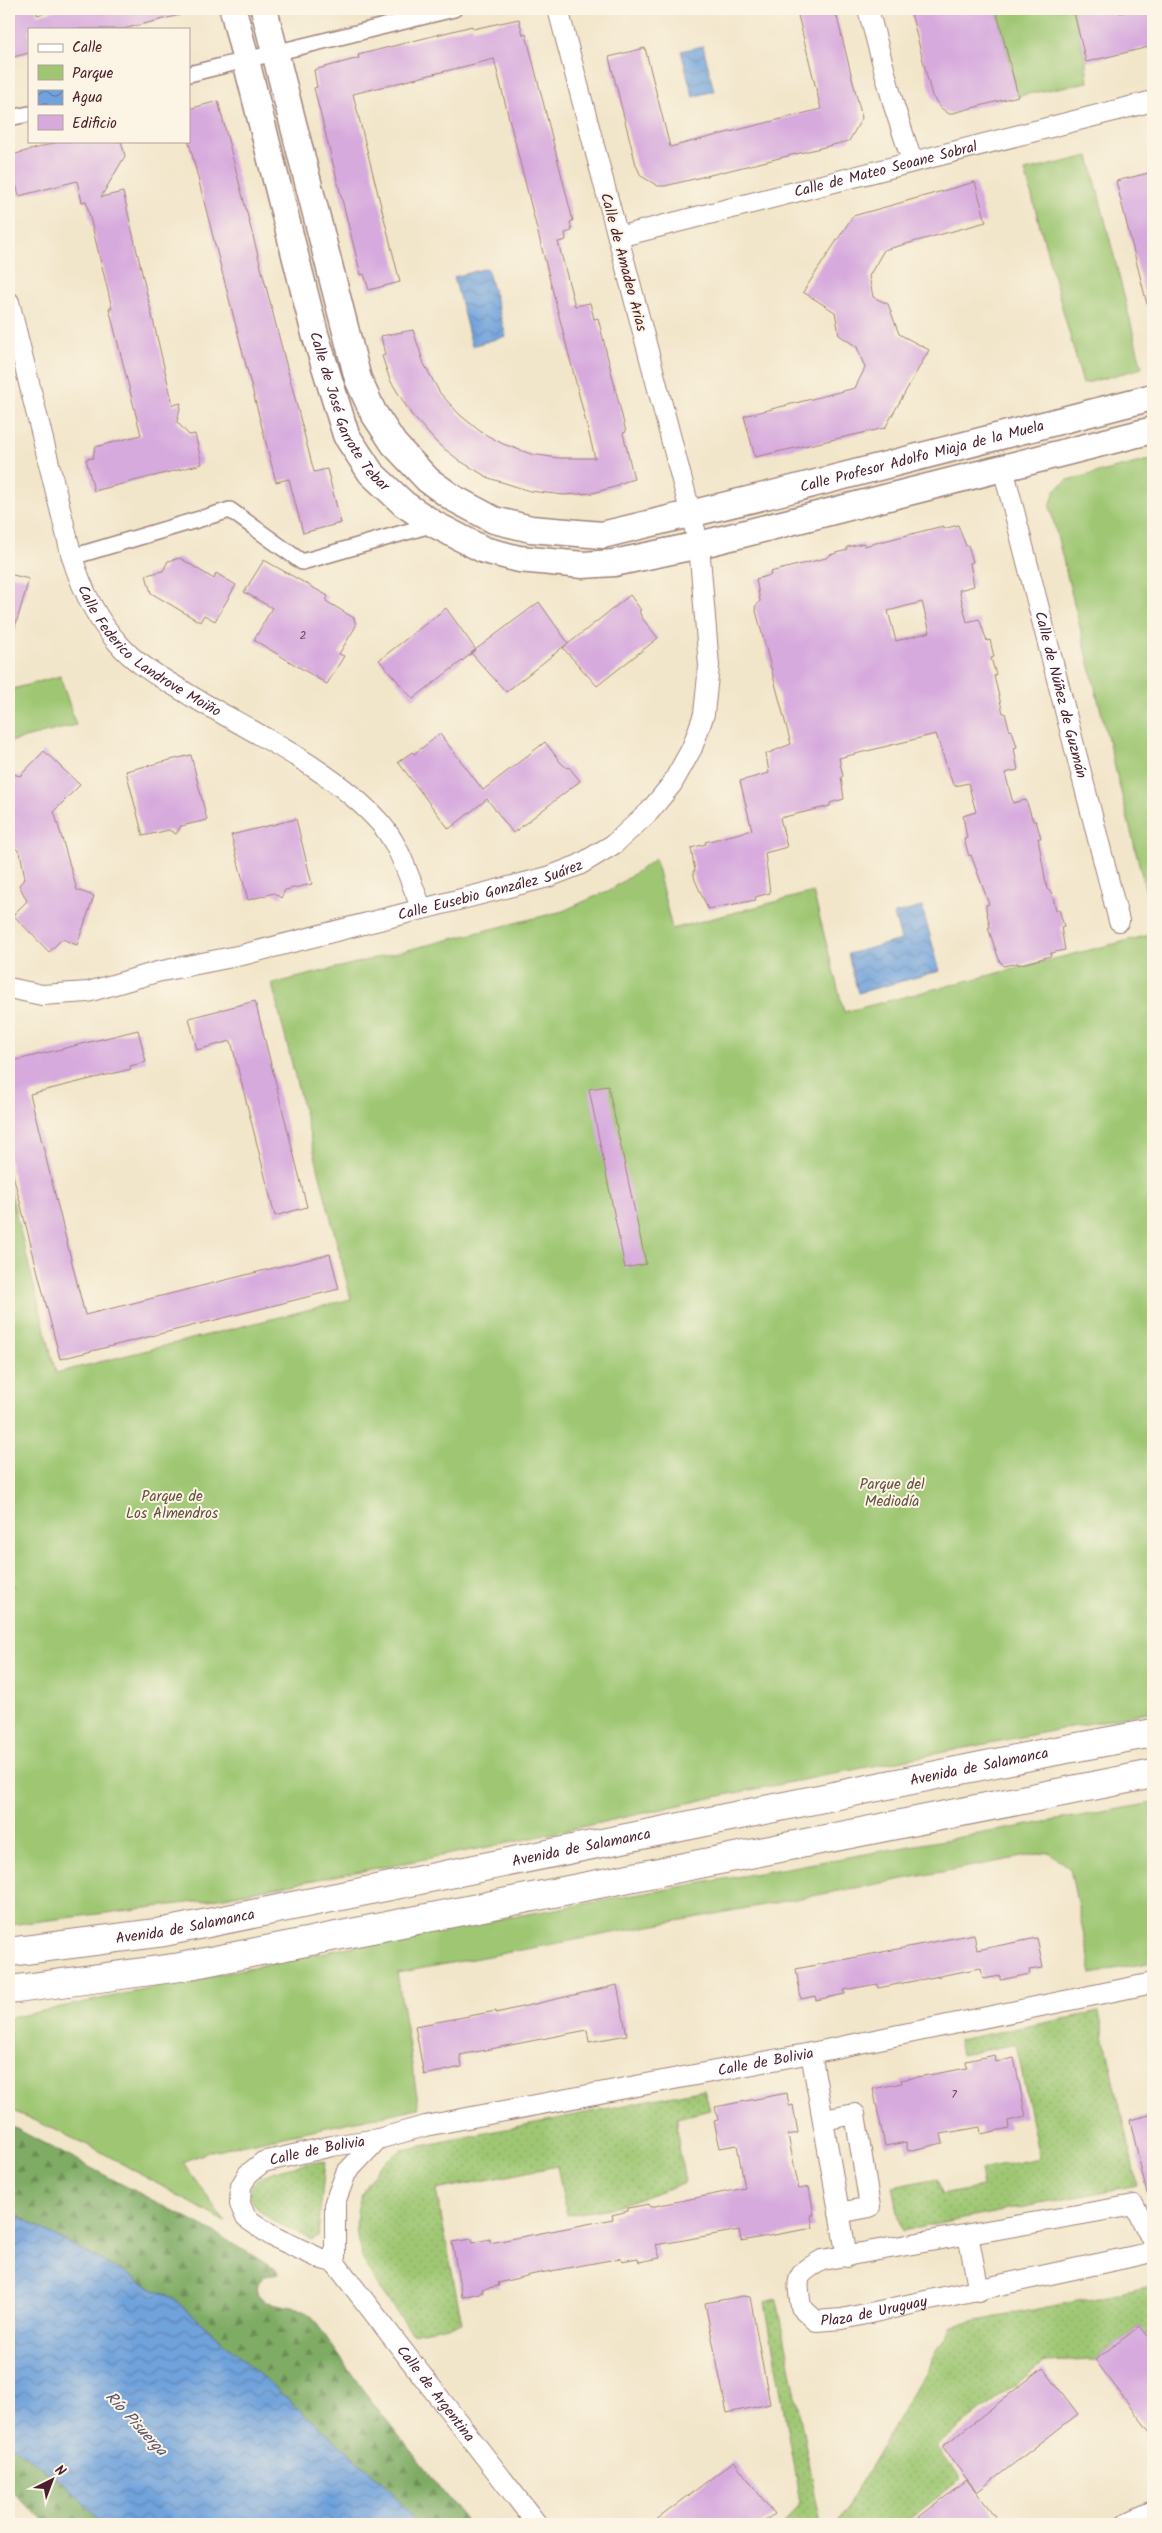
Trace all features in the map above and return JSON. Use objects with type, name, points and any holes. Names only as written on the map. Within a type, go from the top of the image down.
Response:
[{"type":"highway","name":"Avenida de Salamanca","points":[[9,1952],[164,1932],[610,1843],[1045,1753],[1153,1733]]},
{"type":"highway","points":[[9,1990],[180,1967],[1153,1774]]},
{"type":"street","name":"Calle de José Garrote Tebar","points":[[232,9],[315,334],[346,435],[371,473],[404,504],[434,524],[484,550],[519,559],[582,565],[614,563],[699,545]]},
{"type":"street","name":"Calle de José Garrote Tebar","points":[[264,9],[358,379],[373,412],[407,460],[428,480],[466,505],[494,520],[531,530],[602,535],[690,515]]},
{"type":"street","points":[[190,74],[454,9]]},
{"type":"street","name":"Calle de Amadeo Arias","points":[[558,9],[690,515]]},
{"type":"street","points":[[868,9],[894,106],[912,161]]},
{"type":"street","name":"Calle de Mateo Seoane Sobral","points":[[618,237],[1153,101]]},
{"type":"street","points":[[9,118],[28,114]]},
{"type":"street","name":"Calle Federico Landrove Moiño","points":[[9,302],[72,557],[82,589],[100,620],[118,644],[150,671],[308,765],[351,793],[383,826],[399,855],[422,909]]},
{"type":"street","name":"Calle Profesor Adolfo Miaja de la Muela","points":[[690,515],[1153,397]]},
{"type":"street","name":"Calle Profesor Adolfo Miaja de la Muela","points":[[699,545],[1153,430]]},
{"type":"street","name":"Calle de Núñez de Guzmán","points":[[1003,468],[1119,922]]},
{"type":"street","points":[[72,557],[230,510],[302,562],[434,524]]},
{"type":"street","name":"Calle Eusebio González Suárez","points":[[9,988],[42,995],[88,992],[157,972],[242,954],[548,877],[579,865],[614,844],[649,812],[672,784],[692,748],[704,714],[709,666],[699,545],[690,515]]},
{"type":"street","name":"Calle de Bolivia","points":[[378,2139],[346,2173],[335,2202],[335,2263],[319,2258],[272,2236],[246,2218],[240,2204],[241,2186],[248,2174],[263,2162],[332,2146],[378,2139],[425,2126],[811,2053],[1153,1983]]},
{"type":"street","points":[[811,2053],[847,2256]]},
{"type":"street","points":[[823,2120],[854,2114],[870,2207],[839,2212]]},
{"type":"street","name":"Plaza de Uruguay","points":[[1153,2242],[1134,2205],[822,2260],[804,2271],[797,2282],[801,2307],[816,2321],[842,2320],[1153,2252]]},
{"type":"street","points":[[968,2235],[979,2291]]},
{"type":"street","name":"Calle de Argentina","points":[[335,2263],[537,2524]]},
{"type":"street","points":[[1126,2524],[1153,2511]]},
{"type":"green space","points":[[996,9],[1073,9],[1086,62],[1088,82],[1018,96]]},
{"type":"green space","points":[[1089,156],[1142,368],[1083,384],[1025,171]]},
{"type":"green space","points":[[1153,459],[1153,920],[1050,507],[1055,490],[1068,480]]},
{"type":"green space","points":[[60,676],[76,725],[9,742],[9,690]]},
{"type":"green space","name":"Parque del Mediodía","points":[[655,859],[672,929],[813,892],[844,1012],[1153,934],[1153,1711],[720,1796],[514,1842],[203,1901],[9,1925],[9,1582],[15,1587],[9,1581],[9,1187],[56,1373],[351,1299],[272,984],[563,911],[612,889]]},
{"type":"green space","points":[[1153,1803],[1153,1962],[1092,1973],[1070,1869],[1049,1852],[397,1973],[419,2108],[211,2151],[183,2162],[225,2222],[96,2149],[9,2109],[9,2018],[392,1938]]},
{"type":"green space","points":[[1099,2012],[1137,2185],[902,2231],[893,2187],[938,2178],[941,2195],[983,2187],[980,2170],[1039,2158],[1016,2044],[961,2055],[958,2040]]},
{"type":"green space","points":[[704,2089],[710,2110],[677,2118],[678,2141],[685,2183],[610,2208],[567,2215],[557,2166],[436,2190],[462,2323],[413,2333],[385,2298],[373,2279],[363,2259],[358,2243],[357,2211],[368,2183],[388,2159],[402,2150]]},
{"type":"green space","points":[[9,2125],[219,2235],[275,2269],[279,2274],[265,2276],[258,2283],[257,2294],[266,2302],[298,2308],[310,2314],[363,2390],[468,2524],[417,2524],[392,2491],[175,2300],[9,2211]]},
{"type":"green space","points":[[325,2161],[318,2236],[311,2240],[275,2221],[258,2209],[251,2196],[252,2186],[260,2178],[287,2168]]},
{"type":"green space","points":[[1153,2286],[1153,2343],[1140,2326],[1095,2360],[1044,2362],[936,2446],[961,2479],[903,2524],[837,2524],[952,2326]]},
{"type":"green space","points":[[777,2299],[821,2524],[784,2524],[800,2503],[765,2302]]},
{"type":"green space","points":[[9,2444],[68,2486],[103,2524],[49,2524],[9,2490]]},
{"type":"water","points":[[703,46],[714,91],[693,97],[681,51]]},
{"type":"water","points":[[487,268],[506,336],[472,346],[454,277]]},
{"type":"water","points":[[922,907],[940,971],[858,993],[848,954],[901,940],[894,914]]},
{"type":"water","name":"Río Pisuerga","points":[[9,2211],[175,2300],[392,2491],[417,2524],[103,2524],[68,2486],[9,2444]]},
{"type":"building","points":[[9,9],[36,9],[37,15],[60,9],[179,9],[180,15],[127,28],[28,28],[28,53],[9,58]]},
{"type":"building","points":[[805,9],[835,9],[862,118],[849,141],[665,186],[658,186],[641,176],[636,165],[609,57],[645,48],[670,147],[821,109],[797,11]]},
{"type":"building","points":[[910,9],[996,9],[1018,96],[949,114],[941,108],[932,96]]},
{"type":"building","points":[[1073,9],[1119,9],[1120,13],[1136,9],[1153,9],[1153,46],[1086,62]]},
{"type":"building","points":[[519,19],[523,35],[526,34],[573,221],[570,222],[572,231],[565,233],[566,240],[558,242],[575,306],[590,303],[594,319],[598,318],[626,432],[623,433],[634,479],[593,493],[564,495],[530,491],[489,478],[460,461],[438,444],[411,414],[390,380],[382,356],[385,355],[381,336],[413,330],[424,364],[440,393],[460,415],[481,432],[503,444],[531,454],[558,458],[595,458],[494,59],[353,94],[400,282],[369,290],[364,274],[361,275],[314,88],[317,87],[314,70],[359,58],[358,55],[472,26],[473,29]]},
{"type":"building","points":[[218,101],[314,472],[327,469],[341,523],[303,533],[289,479],[276,482],[189,143],[190,109]]},
{"type":"building","points":[[58,142],[121,142],[125,156],[101,197],[123,192],[173,405],[181,403],[177,422],[189,435],[195,434],[202,464],[94,491],[86,459],[93,458],[95,447],[141,435],[109,308],[112,308],[86,201],[82,202],[77,181],[19,196],[9,156]]},
{"type":"building","points":[[1153,172],[1153,303],[1147,304],[1116,181]]},
{"type":"building","points":[[975,182],[986,222],[884,250],[869,276],[873,297],[888,304],[899,334],[929,350],[885,428],[755,457],[744,416],[855,388],[865,368],[857,347],[839,335],[835,312],[803,292],[853,216]]},
{"type":"building","points":[[958,525],[966,546],[968,545],[973,562],[970,563],[974,586],[959,590],[967,622],[979,619],[987,641],[990,640],[994,657],[991,658],[996,675],[994,676],[1003,713],[1005,713],[1010,731],[1012,730],[1017,747],[1014,748],[1018,770],[1005,773],[1013,803],[1026,800],[1033,821],[1036,821],[1041,838],[1038,838],[1047,889],[1052,893],[1056,910],[1059,909],[1064,926],[1061,927],[1065,950],[1018,965],[1018,963],[1003,966],[1000,962],[988,928],[990,927],[986,905],[989,904],[964,839],[967,838],[963,816],[976,812],[968,783],[955,786],[952,782],[936,734],[839,758],[843,776],[841,777],[844,799],[830,803],[830,806],[780,818],[787,847],[765,853],[770,893],[755,897],[756,900],[708,909],[695,880],[691,848],[706,844],[705,842],[752,830],[740,781],[769,773],[766,754],[791,744],[755,607],[760,601],[756,579],[771,575],[770,572],[826,558],[847,550],[847,547],[864,543],[864,546],[943,526],[943,529]],"holes":[[[922,602],[930,632],[896,641],[888,611]]]},
{"type":"building","points":[[180,558],[214,579],[216,573],[236,585],[215,621],[204,615],[200,622],[151,593],[146,575],[163,571],[168,561]]},
{"type":"building","points":[[264,560],[328,596],[326,601],[354,618],[356,626],[339,654],[344,656],[327,684],[254,640],[272,608],[244,592]]},
{"type":"building","points":[[9,574],[29,579],[13,634],[9,634]]},
{"type":"building","points":[[630,595],[641,610],[639,611],[642,618],[658,638],[597,686],[563,648]]},
{"type":"building","points":[[539,602],[568,643],[506,692],[471,653]]},
{"type":"building","points":[[446,608],[476,650],[413,699],[379,660]]},
{"type":"building","points":[[440,734],[483,790],[545,742],[561,763],[567,768],[569,767],[580,781],[513,833],[487,799],[449,829],[398,762],[412,752],[414,754]]},
{"type":"building","points":[[44,751],[80,785],[54,811],[77,890],[94,896],[77,945],[62,939],[49,952],[13,915],[27,901],[19,885],[25,878],[20,852],[9,843],[9,773],[20,776]]},
{"type":"building","points":[[191,755],[207,820],[181,826],[176,834],[169,830],[143,836],[126,771]]},
{"type":"building","points":[[296,819],[312,884],[285,890],[281,898],[274,893],[248,900],[231,835]]},
{"type":"building","points":[[255,1001],[307,1207],[275,1216],[231,1041],[197,1050],[189,1018]]},
{"type":"building","points":[[138,1030],[146,1062],[130,1066],[131,1069],[30,1094],[85,1315],[330,1254],[339,1289],[60,1359],[9,1159],[9,1062]]},
{"type":"building","points":[[608,1086],[646,1264],[625,1268],[589,1089]]},
{"type":"building","points":[[974,1934],[977,1950],[1037,1938],[1043,1968],[1029,1970],[1030,1974],[1000,1980],[1000,1976],[983,1979],[981,1968],[878,1988],[877,1984],[844,1990],[845,1994],[816,2000],[815,1996],[801,1999],[796,1969]]},
{"type":"building","points":[[617,1985],[627,2035],[589,2042],[587,2030],[460,2055],[462,2067],[424,2075],[415,2026],[496,2011],[496,2013]]},
{"type":"building","points":[[995,2055],[996,2062],[1014,2058],[1026,2117],[1008,2121],[1009,2128],[981,2134],[980,2127],[941,2134],[943,2143],[908,2151],[906,2142],[885,2146],[873,2089],[902,2083],[901,2080],[967,2068],[966,2061]]},
{"type":"building","points":[[787,2093],[789,2106],[793,2105],[798,2133],[788,2135],[799,2189],[809,2187],[814,2215],[811,2215],[813,2228],[741,2241],[739,2230],[656,2245],[660,2258],[639,2262],[638,2258],[622,2261],[621,2258],[535,2274],[498,2283],[499,2286],[482,2289],[483,2292],[462,2297],[452,2242],[472,2239],[473,2243],[490,2239],[490,2243],[613,2219],[612,2215],[628,2211],[628,2208],[649,2204],[650,2207],[745,2188],[737,2145],[720,2148],[714,2121],[718,2120],[715,2107]]},
{"type":"building","points":[[1153,2114],[1153,2193],[1147,2194],[1130,2120]]},
{"type":"building","points":[[743,2296],[750,2297],[770,2404],[727,2413],[705,2303]]},
{"type":"building","points":[[1140,2326],[1153,2343],[1153,2436],[1095,2360]]},
{"type":"building","points":[[1043,2368],[1078,2414],[977,2492],[942,2447]]},
{"type":"building","points":[[734,2461],[774,2514],[761,2524],[651,2524]]},
{"type":"building","points":[[967,2480],[1001,2524],[910,2524]]},
{"type":"park label","name":"Parque de Los Almendros","points":[[172,1504]]}]
